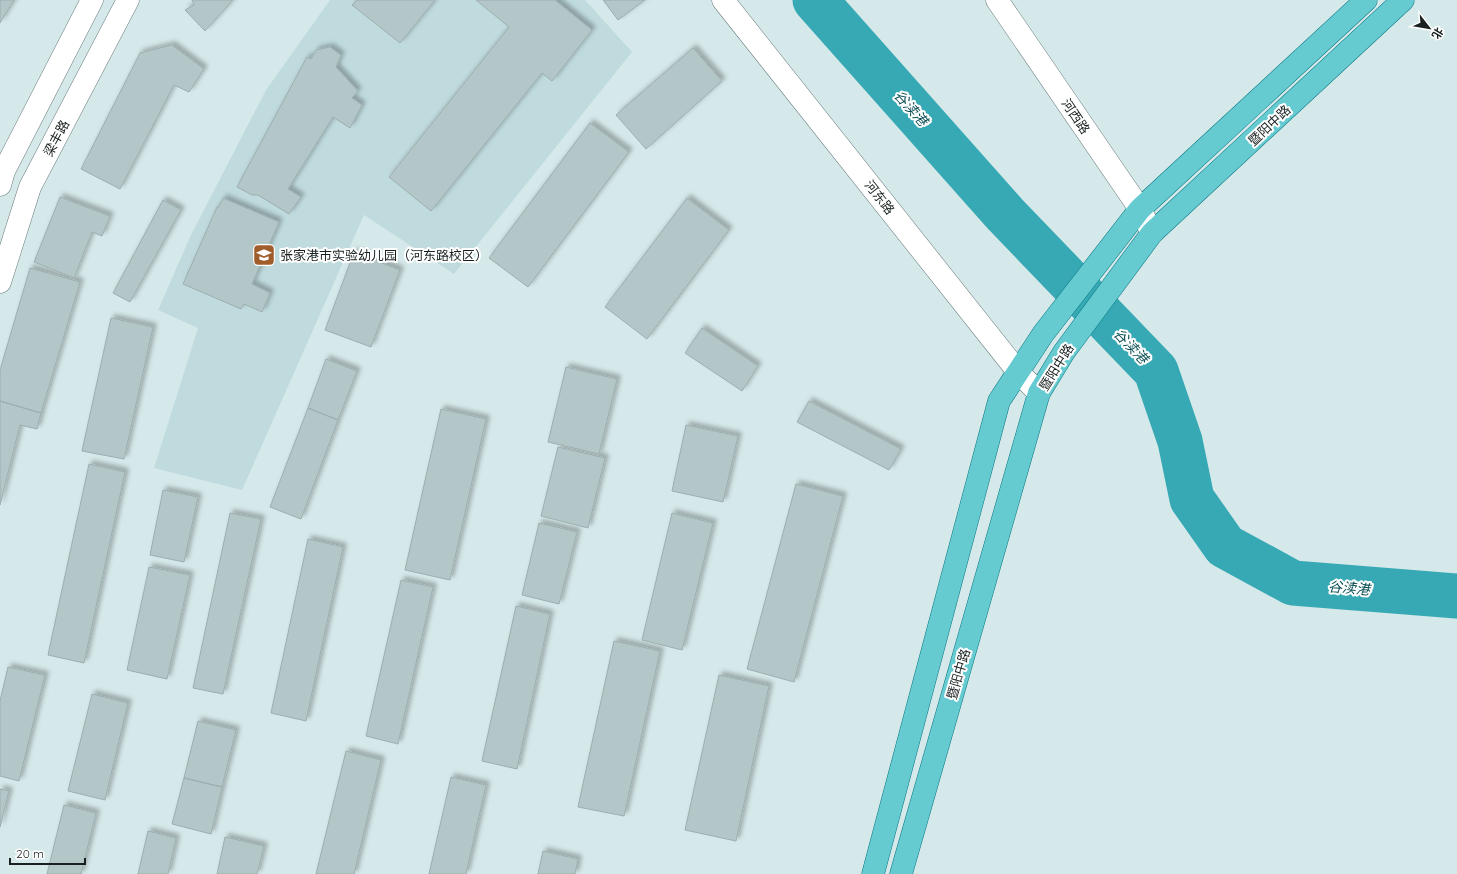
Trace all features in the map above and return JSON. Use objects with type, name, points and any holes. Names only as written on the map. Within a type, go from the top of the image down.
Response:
[{"type":"main road","name":"暨阳中路","points":[[873,874],[999,401],[1043,334],[1140,210],[1366,0]]},
{"type":"main road","name":"暨阳中路","points":[[901,874],[1038,393],[1064,352],[1152,233],[1404,0]]},
{"type":"street","points":[[30,187],[1,175],[92,0]]},
{"type":"street","name":"梁丰路","points":[[0,282],[30,187],[128,0]]},
{"type":"street","name":"河东路","points":[[723,0],[1018,373],[1038,393]]},
{"type":"street","name":"河西路","points":[[998,0],[1140,210],[1152,233]]},
{"type":"shaded area","name":"张家港市实验幼儿园（河东路校区）","points":[[330,0],[585,0],[632,52],[454,274],[364,215],[242,490],[154,468],[198,328],[158,310],[191,235],[266,90]]},
{"type":"building","points":[[0,0],[14,0],[0,23]]},
{"type":"building","points":[[192,0],[233,0],[205,31],[185,10],[194,5]]},
{"type":"building","points":[[357,0],[435,0],[400,43],[352,5]]},
{"type":"building","points":[[476,0],[555,0],[592,30],[552,81],[542,73],[431,211],[389,177],[509,27]]},
{"type":"building","points":[[603,0],[645,0],[618,20]]},
{"type":"building","points":[[172,45],[204,69],[189,92],[174,85],[120,189],[81,169],[140,53]]},
{"type":"building","points":[[330,47],[341,55],[336,67],[358,91],[352,98],[362,105],[350,128],[333,117],[288,189],[301,197],[289,214],[258,195],[252,195],[237,187],[307,57],[311,59],[316,50]]},
{"type":"building","points":[[693,48],[722,81],[646,149],[616,115]]},
{"type":"building","points":[[590,123],[629,152],[528,287],[489,258]]},
{"type":"building","points":[[60,197],[110,216],[102,236],[92,232],[74,278],[34,262]]},
{"type":"building","points":[[223,198],[279,222],[252,284],[270,293],[262,312],[244,304],[241,309],[183,284],[217,207],[219,207]]},
{"type":"building","points":[[687,198],[729,230],[647,339],[605,307]]},
{"type":"building","points":[[163,200],[181,210],[130,302],[113,293]]},
{"type":"building","points":[[354,252],[400,270],[371,347],[325,330]]},
{"type":"building","points":[[30,268],[80,282],[41,413],[0,401],[0,370]]},
{"type":"building","points":[[111,318],[153,327],[124,459],[82,451]]},
{"type":"building","points":[[702,328],[758,366],[742,391],[685,353]]},
{"type":"building","points":[[326,359],[357,371],[338,420],[308,408]]},
{"type":"building","points":[[566,367],[617,379],[599,454],[548,442]]},
{"type":"building","points":[[0,401],[41,413],[37,429],[20,425],[0,505]]},
{"type":"building","points":[[809,401],[901,449],[889,470],[797,422]]},
{"type":"building","points":[[308,408],[338,420],[301,519],[270,507]]},
{"type":"building","points":[[441,409],[486,419],[450,580],[405,570]]},
{"type":"building","points":[[686,425],[738,436],[723,502],[672,491]]},
{"type":"building","points":[[558,447],[605,458],[588,528],[541,516]]},
{"type":"building","points":[[89,464],[125,472],[84,663],[48,655]]},
{"type":"building","points":[[796,484],[843,496],[794,682],[747,669]]},
{"type":"building","points":[[163,490],[198,497],[184,562],[150,555]]},
{"type":"building","points":[[230,513],[261,519],[223,694],[193,688]]},
{"type":"building","points":[[672,513],[713,523],[682,650],[642,640]]},
{"type":"building","points":[[539,523],[577,532],[559,604],[522,595]]},
{"type":"building","points":[[308,539],[343,547],[306,721],[271,713]]},
{"type":"building","points":[[149,567],[190,575],[167,679],[127,670]]},
{"type":"building","points":[[401,580],[433,587],[398,744],[366,736]]},
{"type":"building","points":[[516,606],[550,614],[517,769],[482,761]]},
{"type":"building","points":[[614,641],[660,651],[624,816],[578,807]]},
{"type":"building","points":[[8,667],[45,675],[19,781],[0,776],[0,701]]},
{"type":"building","points":[[719,675],[769,686],[736,841],[685,830]]},
{"type":"building","points":[[92,694],[128,703],[105,800],[68,791]]},
{"type":"building","points":[[198,721],[236,730],[222,787],[184,778]]},
{"type":"building","points":[[346,751],[381,760],[354,874],[316,874]]},
{"type":"building","points":[[451,777],[486,785],[466,874],[429,874]]},
{"type":"building","points":[[184,778],[222,787],[211,834],[172,824]]},
{"type":"building","points":[[0,789],[9,791],[0,827]]},
{"type":"building","points":[[64,805],[96,813],[81,874],[47,874]]},
{"type":"building","points":[[148,831],[176,838],[168,874],[138,874]]},
{"type":"building","points":[[225,837],[264,846],[257,874],[217,874]]},
{"type":"building","points":[[543,851],[578,859],[575,874],[538,874]]},
{"type":"waterway","name":"谷渎港","points":[[815,0],[1005,214],[1156,371],[1180,441],[1192,499],[1225,546],[1293,583],[1457,596]]},
{"type":"place","name":"张家港市实验幼儿园（河东路校区）","points":[[264,255]]}]
